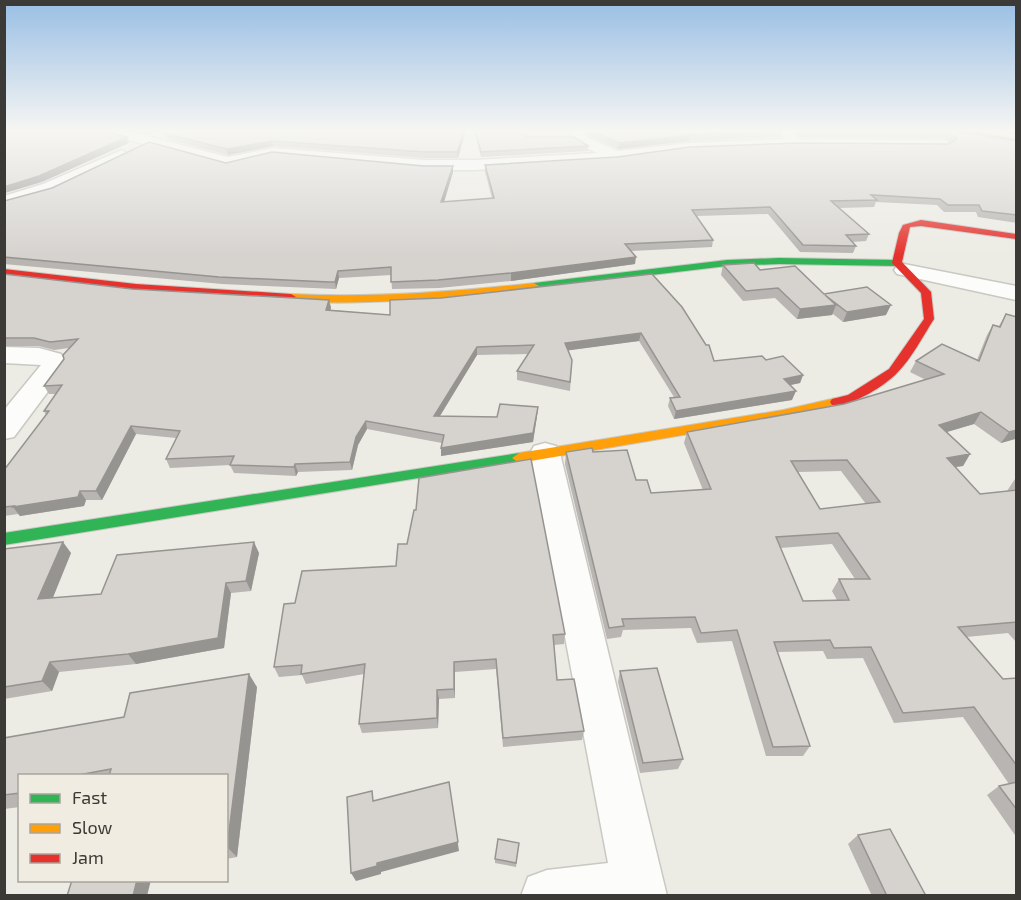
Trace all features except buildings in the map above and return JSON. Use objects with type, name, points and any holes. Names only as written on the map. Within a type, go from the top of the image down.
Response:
[{"type":"street","points":[[4,202],[49,188],[84,172]]},
{"type":"street","points":[[900,267],[903,232],[907,225],[921,224],[1017,237]]},
{"type":"street","points":[[4,272],[136,287],[346,300],[452,296],[727,263],[804,261],[900,267],[1017,293]]},
{"type":"street","points":[[4,539],[294,495],[783,414],[852,398],[893,371],[929,319],[926,292],[900,267]]},
{"type":"street","points":[[4,355],[39,356],[52,359],[54,366],[4,430]]},
{"type":"street","points":[[545,453],[640,891],[547,896]]},
{"type":"traffic: fast","points":[[534,286],[727,263],[779,261],[897,263]]},
{"type":"traffic: fast","points":[[4,539],[519,458]]},
{"type":"traffic: slow","points":[[291,297],[353,299],[413,297],[534,286]]},
{"type":"traffic: slow","points":[[519,458],[783,414],[836,402]]},
{"type":"traffic: jam","points":[[836,402],[852,398],[893,371],[929,319],[926,292],[897,263],[903,233],[907,225],[921,223],[1016,237]]},
{"type":"traffic: jam","points":[[4,272],[136,287],[291,297]]}]
